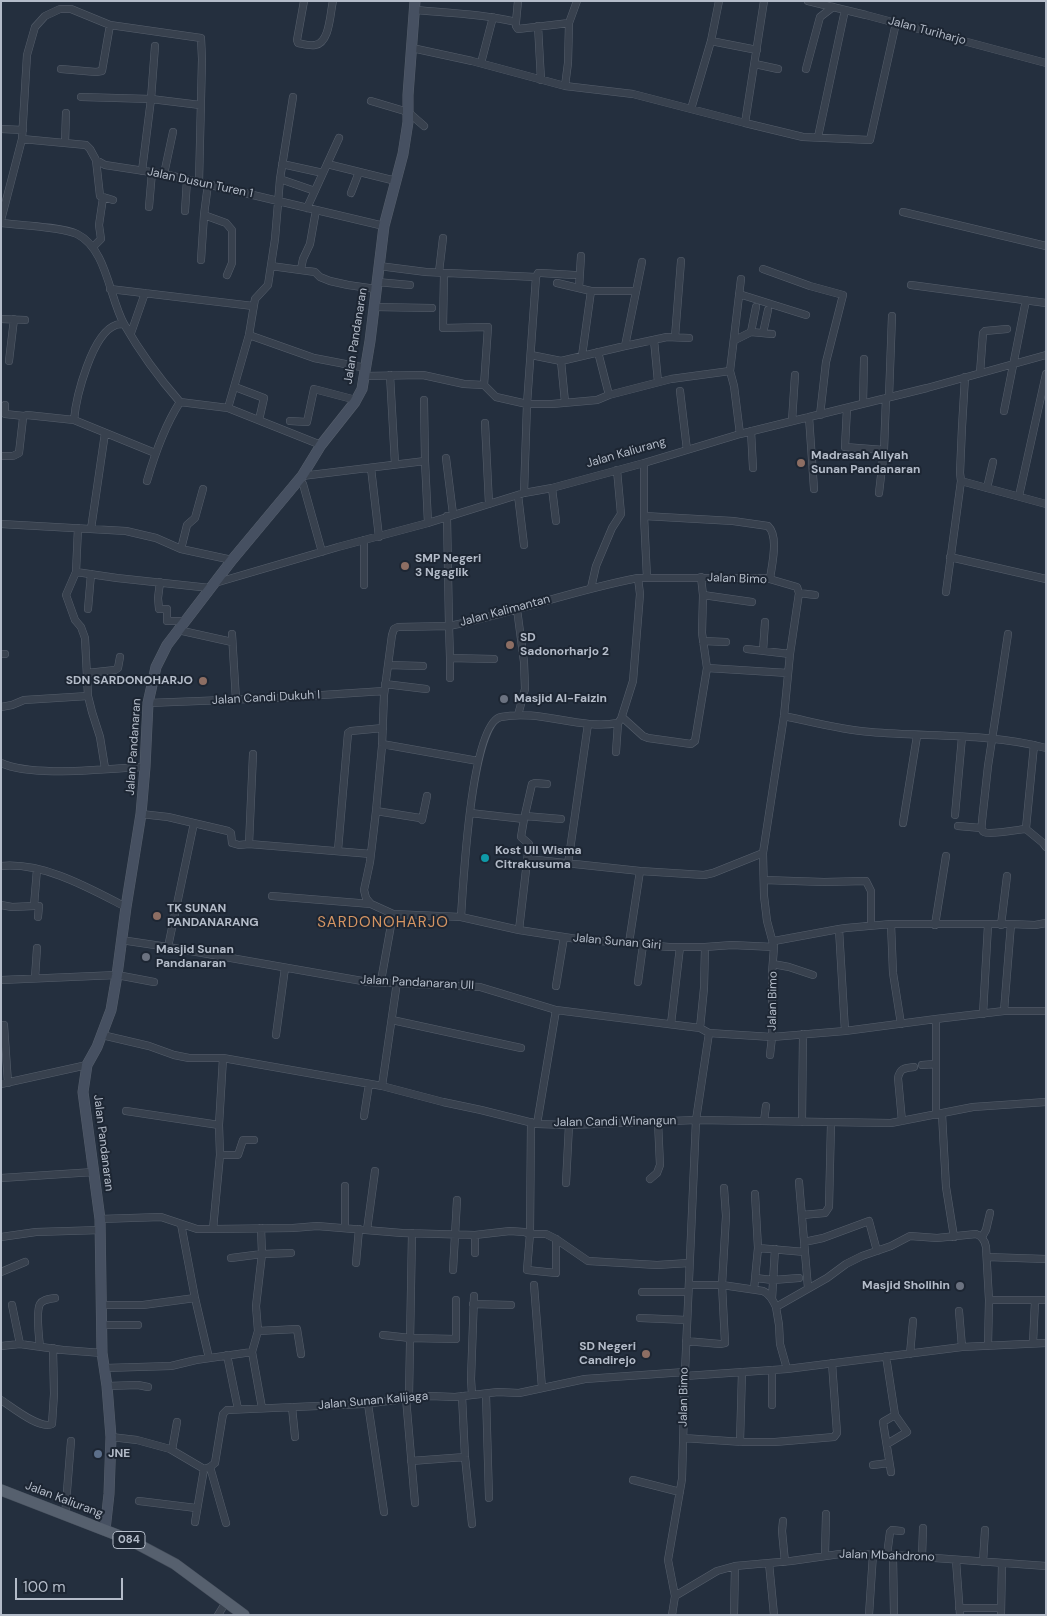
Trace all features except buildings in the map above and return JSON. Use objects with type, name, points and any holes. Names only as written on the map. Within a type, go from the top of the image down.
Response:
[{"type":"main road","name":"Jalan Pandanaran","points":[[105,1530],[111,1437],[102,1352],[100,1224],[83,1092],[87,1065],[102,1035],[111,1010],[117,975],[141,814],[148,703],[156,666],[167,645],[232,560],[302,480],[321,445],[356,400],[362,389],[384,226],[403,154],[408,122],[408,95],[415,6]]},
{"type":"main road","name":"Jalan Kaliurang","points":[[1,1490],[130,1540],[176,1564],[244,1615]]},
{"type":"street","points":[[304,1],[296,40],[298,43],[313,45],[323,41],[326,36],[333,1]]},
{"type":"street","points":[[518,1],[516,22],[518,29],[569,23]]},
{"type":"street","points":[[566,86],[569,23],[577,1]]},
{"type":"street","points":[[691,109],[711,41],[719,1]]},
{"type":"street","points":[[745,123],[758,50],[764,1]]},
{"type":"street","name":"Jalan Turiharjo","points":[[808,1],[1046,63]]},
{"type":"street","points":[[415,6],[480,14],[516,22]]},
{"type":"street","points":[[806,69],[820,17],[833,7]]},
{"type":"street","points":[[199,183],[201,38],[110,24],[71,9],[60,9],[45,16],[35,27],[27,55],[22,139],[1,222],[77,234],[93,247],[102,265],[124,324],[151,368],[180,402],[228,408],[321,445]]},
{"type":"street","points":[[818,137],[845,10]]},
{"type":"street","points":[[481,63],[494,17]]},
{"type":"street","points":[[412,48],[481,63],[566,86],[633,94],[802,137],[869,141],[896,23]]},
{"type":"street","points":[[62,69],[102,71],[110,24]]},
{"type":"street","points":[[538,26],[541,80]]},
{"type":"street","points":[[711,41],[758,50]]},
{"type":"street","points":[[142,171],[151,99],[155,46]]},
{"type":"street","points":[[755,64],[778,69]]},
{"type":"street","points":[[81,97],[151,99],[200,104]]},
{"type":"street","points":[[228,408],[249,335],[255,299],[268,285],[280,179],[292,97]]},
{"type":"street","points":[[371,101],[408,112],[424,126]]},
{"type":"street","points":[[65,143],[66,113]]},
{"type":"street","points":[[1,129],[23,130]]},
{"type":"street","points":[[164,174],[173,132]]},
{"type":"street","points":[[307,208],[339,138]]},
{"type":"street","name":"Jalan Dusun Turen 1","points":[[22,139],[86,145],[96,160],[105,165],[164,174],[384,226]]},
{"type":"street","points":[[96,160],[98,192],[103,198],[113,200]]},
{"type":"street","points":[[282,164],[323,173]]},
{"type":"street","points":[[327,164],[396,182]]},
{"type":"street","points":[[149,207],[152,172]]},
{"type":"street","points":[[351,193],[359,172]]},
{"type":"street","points":[[280,179],[315,191]]},
{"type":"street","points":[[185,211],[187,180]]},
{"type":"street","points":[[201,260],[208,184]]},
{"type":"street","points":[[93,247],[101,239],[99,225],[103,198]]},
{"type":"street","points":[[301,269],[303,259],[310,244],[316,210]]},
{"type":"street","points":[[903,212],[1046,246]]},
{"type":"street","points":[[204,215],[226,223],[232,230],[232,263],[228,275]]},
{"type":"street","points":[[443,238],[443,328],[488,328],[484,385]]},
{"type":"street","points":[[579,288],[581,256]]},
{"type":"street","points":[[675,337],[681,261]]},
{"type":"street","points":[[625,346],[642,262]]},
{"type":"street","points":[[271,266],[315,272],[320,277],[348,285],[410,285]]},
{"type":"street","points":[[379,266],[426,272],[536,277]]},
{"type":"street","points":[[763,268],[810,286],[843,295],[826,362],[820,415]]},
{"type":"street","points":[[524,545],[521,494],[536,277],[538,273],[574,274]]},
{"type":"street","points":[[740,434],[734,386],[730,371],[741,279]]},
{"type":"street","points":[[557,283],[590,291],[636,291]]},
{"type":"street","points":[[911,285],[1046,302]]},
{"type":"street","points":[[110,289],[253,306]]},
{"type":"street","points":[[582,356],[590,291]]},
{"type":"street","points":[[131,333],[145,293]]},
{"type":"street","points":[[739,294],[806,315]]},
{"type":"street","points":[[1004,411],[1015,364],[1026,300]]},
{"type":"street","points":[[374,307],[432,308]]},
{"type":"street","points":[[752,332],[756,307]]},
{"type":"street","points":[[763,333],[768,310]]},
{"type":"street","points":[[879,493],[888,397],[892,316]]},
{"type":"street","points":[[1,319],[25,320]]},
{"type":"street","points":[[9,361],[14,319]]},
{"type":"street","points":[[74,420],[85,372],[96,346],[105,333],[115,325],[124,324]]},
{"type":"street","points":[[980,373],[983,333],[988,330],[1007,329]]},
{"type":"street","points":[[734,340],[752,332],[772,334]]},
{"type":"street","points":[[249,335],[314,358],[365,372],[390,375],[423,375],[464,384],[484,385],[496,397],[528,404],[598,400],[609,395],[658,382],[730,371]]},
{"type":"street","points":[[531,354],[561,361],[654,340],[675,337],[689,338]]},
{"type":"street","points":[[654,340],[658,382]]},
{"type":"street","points":[[598,352],[609,395]]},
{"type":"street","name":"Jalan Kaliurang","points":[[212,585],[428,523],[521,494],[552,488],[751,431],[863,404],[1046,355]]},
{"type":"street","points":[[863,404],[864,359]]},
{"type":"street","points":[[561,361],[565,402]]},
{"type":"street","points":[[1019,496],[1046,374]]},
{"type":"street","points":[[390,375],[395,464]]},
{"type":"street","points":[[792,421],[795,375]]},
{"type":"street","points":[[946,592],[961,481],[965,377]]},
{"type":"street","points":[[235,387],[264,398],[258,420]]},
{"type":"street","points":[[290,421],[307,422],[314,389],[356,400]]},
{"type":"street","points":[[680,391],[687,450]]},
{"type":"street","points":[[424,400],[428,523]]},
{"type":"street","points":[[146,481],[154,453],[170,418],[180,402]]},
{"type":"street","points":[[5,404],[5,414],[74,420],[154,453]]},
{"type":"street","points":[[847,408],[845,447],[884,450]]},
{"type":"street","points":[[1,456],[14,456],[19,453],[24,416]]},
{"type":"street","points":[[809,417],[814,489]]},
{"type":"street","points":[[485,423],[489,504]]},
{"type":"street","points":[[751,431],[753,468]]},
{"type":"street","points":[[92,529],[105,433]]},
{"type":"street","name":"Jalan Kalimantan","points":[[446,458],[450,515],[449,626],[591,588],[638,578]]},
{"type":"street","points":[[322,552],[302,480],[395,464],[425,461]]},
{"type":"street","points":[[987,488],[993,462]]},
{"type":"street","points":[[644,463],[647,578]]},
{"type":"street","points":[[371,468],[379,537]]},
{"type":"street","points":[[591,588],[596,566],[612,528],[621,514],[617,470]]},
{"type":"street","points":[[961,481],[1046,504]]},
{"type":"street","points":[[552,488],[556,521]]},
{"type":"street","points":[[181,549],[186,525],[196,518],[203,489]]},
{"type":"street","points":[[644,516],[732,521],[768,526],[773,533],[774,540],[770,579]]},
{"type":"street","points":[[1,524],[67,526],[126,531],[156,538],[181,549],[232,560]]},
{"type":"street","points":[[78,528],[76,572],[66,595],[75,620],[85,638],[88,696],[100,737],[105,768]]},
{"type":"street","points":[[364,540],[364,585]]},
{"type":"street","points":[[950,557],[1046,579]]},
{"type":"street","points":[[76,572],[160,582],[212,585]]},
{"type":"street","points":[[88,609],[91,574]]},
{"type":"street","points":[[620,720],[648,738],[694,743],[707,668],[703,641],[701,577]]},
{"type":"street","name":"Jalan Bimo","points":[[638,578],[751,577],[770,579],[797,586],[799,593],[790,654],[784,716],[763,853],[764,896],[767,921],[774,944],[772,1038],[709,1033],[696,1120],[682,1479],[668,1560],[675,1596],[672,1615]]},
{"type":"street","points":[[616,752],[620,720],[633,681],[640,594],[638,578]]},
{"type":"street","points":[[160,582],[159,608],[166,609],[167,621],[185,621]]},
{"type":"street","points":[[799,593],[815,595]]},
{"type":"street","points":[[703,595],[752,602]]},
{"type":"street","points":[[517,609],[524,662],[525,689],[518,715]]},
{"type":"street","points":[[763,651],[765,622]]},
{"type":"street","points":[[371,904],[366,898],[364,890],[371,854],[376,811],[385,688],[394,629],[398,627],[449,626],[450,678]]},
{"type":"street","points":[[178,630],[232,642]]},
{"type":"street","points":[[232,634],[236,700]]},
{"type":"street","points":[[981,828],[988,766],[1008,634]]},
{"type":"street","points":[[703,641],[726,642]]},
{"type":"street","points":[[747,649],[790,654]]},
{"type":"street","points":[[87,674],[115,670],[118,668],[120,657]]},
{"type":"street","points":[[450,658],[494,659]]},
{"type":"street","points":[[388,665],[423,666]]},
{"type":"street","points":[[707,668],[788,673]]},
{"type":"street","name":"Jalan Candi Dukuh I","points":[[148,703],[236,700],[385,688],[426,689]]},
{"type":"street","points":[[1,707],[24,700],[88,696]]},
{"type":"street","points":[[461,917],[470,813],[478,761],[491,724],[495,719],[518,715],[605,725],[620,720]]},
{"type":"street","points":[[784,716],[844,730],[916,736],[962,737],[1046,748]]},
{"type":"street","points":[[568,864],[588,724]]},
{"type":"street","points":[[338,850],[348,733],[351,731],[383,728]]},
{"type":"street","points":[[903,823],[916,736]]},
{"type":"street","points":[[955,816],[962,737]]},
{"type":"street","points":[[382,744],[478,761]]},
{"type":"street","points":[[1026,829],[1034,745]]},
{"type":"street","points":[[249,844],[253,754]]},
{"type":"street","points":[[1,763],[28,770],[64,771],[145,767]]},
{"type":"street","points":[[519,930],[529,844],[521,837],[521,834],[532,784],[535,782],[547,784]]},
{"type":"street","points":[[376,811],[422,820],[428,796]]},
{"type":"street","points":[[470,813],[561,819]]},
{"type":"street","points":[[141,814],[168,817],[228,831],[231,833],[232,844],[236,845],[249,844],[371,854]]},
{"type":"street","points":[[168,947],[194,823]]},
{"type":"street","points":[[958,826],[981,828],[986,833],[1026,829],[1046,847]]},
{"type":"street","points":[[528,859],[640,871],[709,875],[763,853]]},
{"type":"street","points":[[935,925],[946,856]]},
{"type":"street","points":[[1,866],[11,865],[37,869],[72,880],[126,907]]},
{"type":"street","points":[[34,906],[37,869]]},
{"type":"street","points":[[629,943],[640,871]]},
{"type":"street","points":[[1001,924],[1007,876]]},
{"type":"street","points":[[764,880],[866,881],[871,891],[871,926]]},
{"type":"street","points":[[272,896],[371,904],[393,914],[381,981]]},
{"type":"street","points":[[1,905],[12,907],[38,906],[38,917]]},
{"type":"street","name":"Jalan Sunan Giri","points":[[393,914],[461,917],[519,930],[564,937],[680,947],[774,944],[839,929],[891,924],[1046,924]]},
{"type":"street","points":[[891,924],[893,973],[901,1024]]},
{"type":"street","points":[[1004,1011],[1011,924]]},
{"type":"street","points":[[983,1014],[988,925]]},
{"type":"street","points":[[839,929],[845,1031]]},
{"type":"street","points":[[556,986],[564,937]]},
{"type":"street","name":"Jalan Pandanaran UII","points":[[121,940],[368,982],[381,981],[480,987],[556,1010],[700,1028],[709,1033]]},
{"type":"street","points":[[638,982],[644,945]]},
{"type":"street","points":[[670,1024],[680,947]]},
{"type":"street","points":[[700,1028],[704,988],[705,947]]},
{"type":"street","points":[[35,978],[37,948]]},
{"type":"street","points":[[774,964],[796,968],[813,975]]},
{"type":"street","points":[[276,1035],[285,968]]},
{"type":"street","points":[[1,980],[117,975],[154,982]]},
{"type":"street","points":[[382,1086],[397,982]]},
{"type":"street","points":[[556,1010],[534,1123],[527,1270],[556,1273],[556,1239]]},
{"type":"street","points":[[770,1055],[772,1038],[1004,1011],[1046,1011]]},
{"type":"street","points":[[936,1019],[935,1064],[939,1114],[946,1187],[954,1236]]},
{"type":"street","points":[[392,1020],[521,1048]]},
{"type":"street","points":[[4,1025],[5,1084],[87,1065]]},
{"type":"street","points":[[802,1122],[803,1034]]},
{"type":"street","name":"Jalan Candi Winangun","points":[[102,1035],[189,1058],[223,1058],[382,1086],[534,1123],[569,1125],[696,1120],[872,1123],[902,1121],[973,1107],[1046,1102]]},
{"type":"street","points":[[212,1229],[220,1155],[219,1125],[223,1058]]},
{"type":"street","points":[[922,1065],[935,1064]]},
{"type":"street","points":[[902,1121],[899,1072],[904,1068],[914,1067]]},
{"type":"street","points":[[364,1116],[369,1084]]},
{"type":"street","points":[[764,1121],[766,1106]]},
{"type":"street","points":[[126,1111],[219,1125]]},
{"type":"street","points":[[650,1178],[657,1173],[660,1164],[658,1122]]},
{"type":"street","points":[[802,1215],[825,1213],[828,1210],[831,1122]]},
{"type":"street","points":[[566,1183],[569,1125]]},
{"type":"street","points":[[220,1155],[238,1155],[243,1140],[254,1140]]},
{"type":"street","points":[[356,1263],[375,1171]]},
{"type":"street","points":[[1,1178],[94,1172]]},
{"type":"street","points":[[799,1182],[808,1288]]},
{"type":"street","points":[[345,1186],[345,1228]]},
{"type":"street","points":[[686,1341],[724,1343],[722,1285],[726,1216],[724,1188]]},
{"type":"street","points":[[754,1289],[758,1248],[755,1194]]},
{"type":"street","points":[[453,1270],[457,1200]]},
{"type":"street","points":[[982,1237],[986,1230],[990,1213]]},
{"type":"street","points":[[1,1237],[161,1217],[197,1229],[317,1226],[454,1235],[510,1231],[524,1232],[546,1234],[588,1260],[617,1264],[689,1264]]},
{"type":"street","points":[[804,1242],[823,1238],[869,1221],[877,1251]]},
{"type":"street","points":[[181,1224],[209,1358]]},
{"type":"street","points":[[261,1228],[262,1254],[256,1306],[258,1330],[252,1352],[262,1408]]},
{"type":"street","points":[[412,1233],[408,1398],[415,1503]]},
{"type":"street","points":[[776,1307],[827,1278],[846,1264],[891,1246],[910,1236],[937,1238],[976,1234],[982,1237],[984,1241],[987,1257],[989,1300],[988,1346]]},
{"type":"street","points":[[475,1235],[475,1253]]},
{"type":"street","points":[[758,1248],[805,1252]]},
{"type":"street","points":[[772,1299],[775,1250]]},
{"type":"street","points":[[231,1258],[291,1253]]},
{"type":"street","points":[[987,1257],[1046,1258]]},
{"type":"street","points":[[1,1272],[25,1262]]},
{"type":"street","points":[[755,1278],[773,1280],[799,1278]]},
{"type":"street","points":[[534,1285],[542,1388]]},
{"type":"street","points":[[642,1292],[722,1285],[754,1289],[767,1293],[776,1307],[780,1344],[787,1369]]},
{"type":"street","points":[[472,1395],[474,1296]]},
{"type":"street","points":[[40,1346],[38,1311],[40,1304],[45,1299],[55,1298]]},
{"type":"street","points":[[101,1305],[143,1305],[195,1298]]},
{"type":"street","points":[[383,1335],[410,1338],[456,1339],[456,1300]]},
{"type":"street","points":[[989,1300],[1046,1300]]},
{"type":"street","points":[[1033,1343],[1035,1301]]},
{"type":"street","points":[[473,1304],[511,1305]]},
{"type":"street","points":[[12,1305],[20,1344]]},
{"type":"street","points":[[959,1311],[962,1347]]},
{"type":"street","points":[[640,1318],[687,1320]]},
{"type":"street","points":[[910,1354],[913,1322]]},
{"type":"street","points":[[102,1325],[138,1325]]},
{"type":"street","points":[[258,1330],[297,1329],[301,1354]]},
{"type":"street","name":"Jalan Sunan Kalijaga","points":[[238,1409],[370,1403],[430,1396],[462,1396],[498,1392],[519,1393],[585,1379],[787,1369],[962,1347],[1046,1343]]},
{"type":"street","points":[[1,1346],[20,1344],[102,1352]]},
{"type":"street","points":[[1,1400],[39,1424],[46,1427],[52,1424],[54,1394],[53,1348]]},
{"type":"street","points":[[104,1368],[171,1366],[252,1352]]},
{"type":"street","points":[[194,1522],[207,1468],[215,1463],[217,1456],[223,1414],[227,1410],[238,1409],[227,1355]]},
{"type":"street","points":[[886,1356],[895,1415],[907,1432],[887,1444]]},
{"type":"street","points":[[683,1438],[740,1442],[775,1442],[834,1437],[837,1433],[832,1363]]},
{"type":"street","points":[[772,1370],[772,1405]]},
{"type":"street","points":[[740,1442],[742,1372]]},
{"type":"street","points":[[107,1386],[138,1385],[148,1387]]},
{"type":"street","points":[[486,1394],[489,1498]]},
{"type":"street","points":[[462,1396],[465,1457],[472,1524]]},
{"type":"street","points":[[370,1403],[378,1446]]},
{"type":"street","points":[[370,1403],[384,1512]]},
{"type":"street","points":[[292,1407],[295,1437]]},
{"type":"street","points":[[890,1472],[882,1422],[895,1415]]},
{"type":"street","points":[[172,1450],[177,1422]]},
{"type":"street","points":[[111,1437],[137,1440],[172,1450],[207,1468],[226,1523]]},
{"type":"street","points":[[65,1516],[71,1441]]},
{"type":"street","points":[[411,1461],[465,1457]]},
{"type":"street","points":[[874,1465],[889,1463]]},
{"type":"street","points":[[633,1480],[680,1492]]},
{"type":"street","points":[[139,1501],[196,1508]]},
{"type":"street","points":[[825,1555],[826,1514]]},
{"type":"street","points":[[783,1521],[785,1562]]},
{"type":"street","points":[[922,1557],[923,1528]]},
{"type":"street","points":[[894,1615],[890,1532],[892,1530],[900,1531]]},
{"type":"street","points":[[983,1562],[985,1530]]},
{"type":"street","name":"Jalan Mbahdrono","points":[[675,1596],[718,1571],[735,1566],[785,1562],[825,1555],[853,1553],[1046,1566]]},
{"type":"street","points":[[869,1615],[873,1554]]},
{"type":"street","points":[[956,1560],[960,1611],[1001,1611],[1002,1564]]},
{"type":"street","points":[[769,1563],[774,1615]]},
{"type":"street","points":[[734,1615],[735,1566]]},
{"type":"street","points":[[218,1615],[226,1602]]},
{"type":"place","name":"Madrasah Aliyah Sunan Pandanaran","points":[[801,463]]},
{"type":"place","name":"SMP Negeri 3 Ngaglik","points":[[405,566]]},
{"type":"place","name":"SD Sadonorharjo 2","points":[[510,645]]},
{"type":"place","name":"SDN SARDONOHARJO","points":[[203,681]]},
{"type":"place","name":"Masjid Al-Faizin","points":[[504,699]]},
{"type":"place","name":"Kost UII Wisma Citrakusuma","points":[[485,858]]},
{"type":"place","name":"TK SUNAN PANDANARANG","points":[[157,916]]},
{"type":"place","name":"Masjid Sunan Pandanaran","points":[[146,957]]},
{"type":"place","name":"Masjid Sholihin","points":[[960,1286]]},
{"type":"place","name":"SD Negeri Candirejo","points":[[646,1354]]},
{"type":"place","name":"JNE","points":[[98,1454]]},
{"type":"district","name":"SARDONOHARJO","points":[[383,923]]}]
